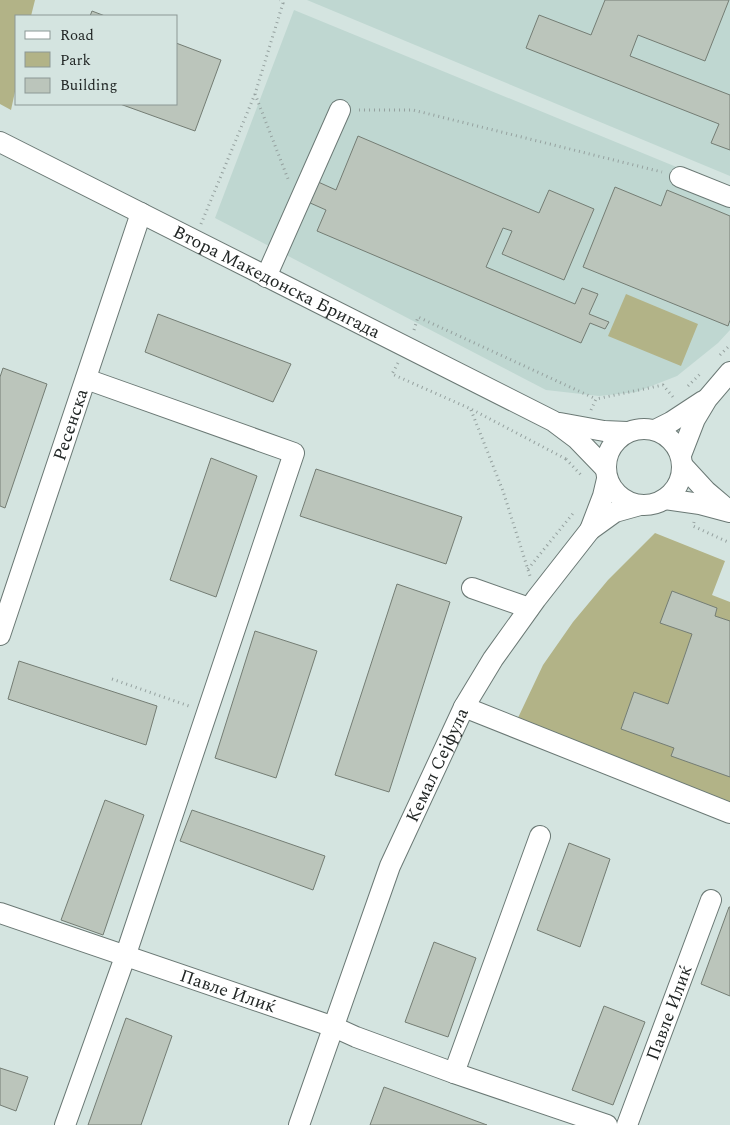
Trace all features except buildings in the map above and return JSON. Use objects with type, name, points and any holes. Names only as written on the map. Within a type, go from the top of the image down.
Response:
[{"type":"street","points":[[266,277],[340,110]]},
{"type":"street","name":"Втора Македонска Бригада","points":[[0,142],[141,214],[195,239],[266,277],[410,339],[579,434],[606,473]]},
{"type":"street","points":[[680,177],[730,198]]},
{"type":"street","name":"Ресенска","points":[[0,635],[141,214]]},
{"type":"street","points":[[606,473],[612,489],[629,502],[651,505],[665,499],[678,487],[682,476],[682,460],[694,419],[706,399],[730,372]]},
{"type":"street","points":[[65,1125],[125,957],[294,452],[86,378]]},
{"type":"street","points":[[655,430],[688,412],[706,399]]},
{"type":"street","points":[[579,434],[627,432],[637,429],[655,430],[669,437],[676,445],[682,460],[706,491],[730,511]]},
{"type":"street","points":[[590,530],[603,496],[607,457],[611,447],[618,438],[627,432]]},
{"type":"street","points":[[665,499],[730,511]]},
{"type":"street","points":[[590,530],[615,512],[640,505]]},
{"type":"street","name":"Кемал Сејфула","points":[[299,1125],[390,866],[464,707],[493,659],[533,603],[590,530]]},
{"type":"street","points":[[472,588],[533,603]]},
{"type":"street","points":[[464,707],[730,813]]},
{"type":"street","points":[[454,1073],[540,836]]},
{"type":"street","name":"Павле Илиќ","points":[[627,1125],[711,900]]},
{"type":"street","name":"Павле Илиќ","points":[[0,913],[334,1027],[454,1073],[607,1125]]},
{"type":"path","points":[[195,239],[255,94],[283,3],[280,0]]},
{"type":"path","points":[[255,94],[298,205]]},
{"type":"path","points":[[340,110],[413,110],[680,177]]},
{"type":"path","points":[[586,479],[566,459],[471,410],[392,374],[410,339],[418,317],[596,399],[663,385],[688,412]]},
{"type":"path","points":[[566,459],[596,399]]},
{"type":"path","points":[[471,410],[504,491],[528,570],[533,603]]},
{"type":"path","points":[[528,570],[578,508]]},
{"type":"path","points":[[112,679],[206,712]]},
{"type":"shaded area","points":[[307,0],[730,0],[730,176]]},
{"type":"shaded area","points":[[294,10],[730,189],[730,330],[718,343],[677,376],[636,392],[599,396],[546,390],[215,218]]},
{"type":"green space","points":[[0,0],[35,0],[31,15],[15,15],[15,92],[11,110],[0,104]]},
{"type":"green space","points":[[626,294],[698,324],[681,366],[608,336]]},
{"type":"green space","points":[[655,533],[725,561],[712,595],[730,602],[730,807],[516,722],[543,665],[573,622],[608,580]]}]
